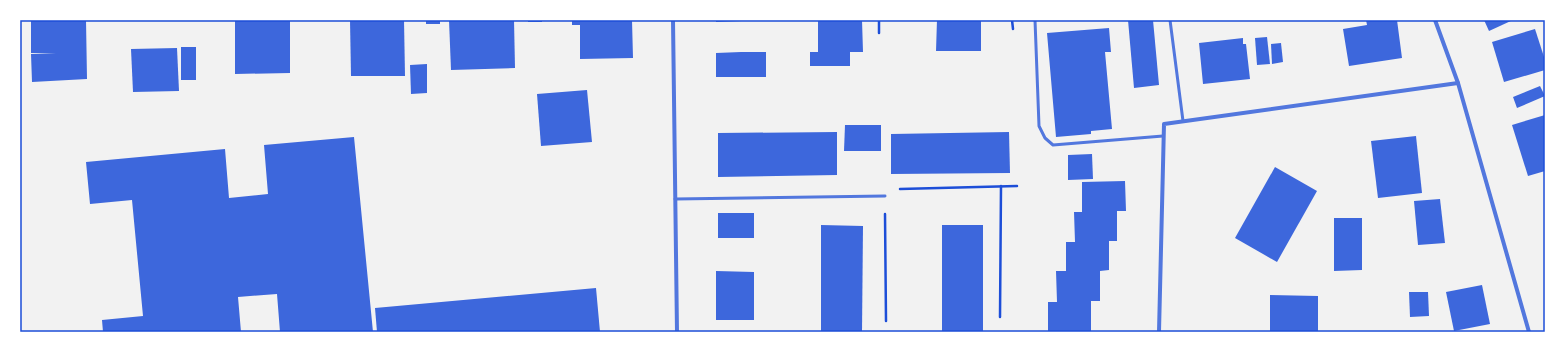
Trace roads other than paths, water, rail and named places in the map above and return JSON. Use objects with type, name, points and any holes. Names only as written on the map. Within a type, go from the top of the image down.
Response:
[{"type":"street","points":[[673,20],[677,332]]},
{"type":"street","points":[[1435,20],[1458,83],[1529,332]]},
{"type":"street","points":[[1159,332],[1164,124],[1458,83]]},
{"type":"lane","points":[[1035,20],[1039,126],[1045,138],[1053,145],[1163,136]]},
{"type":"lane","points":[[1170,20],[1183,121]]},
{"type":"lane","points":[[675,199],[885,196]]}]
